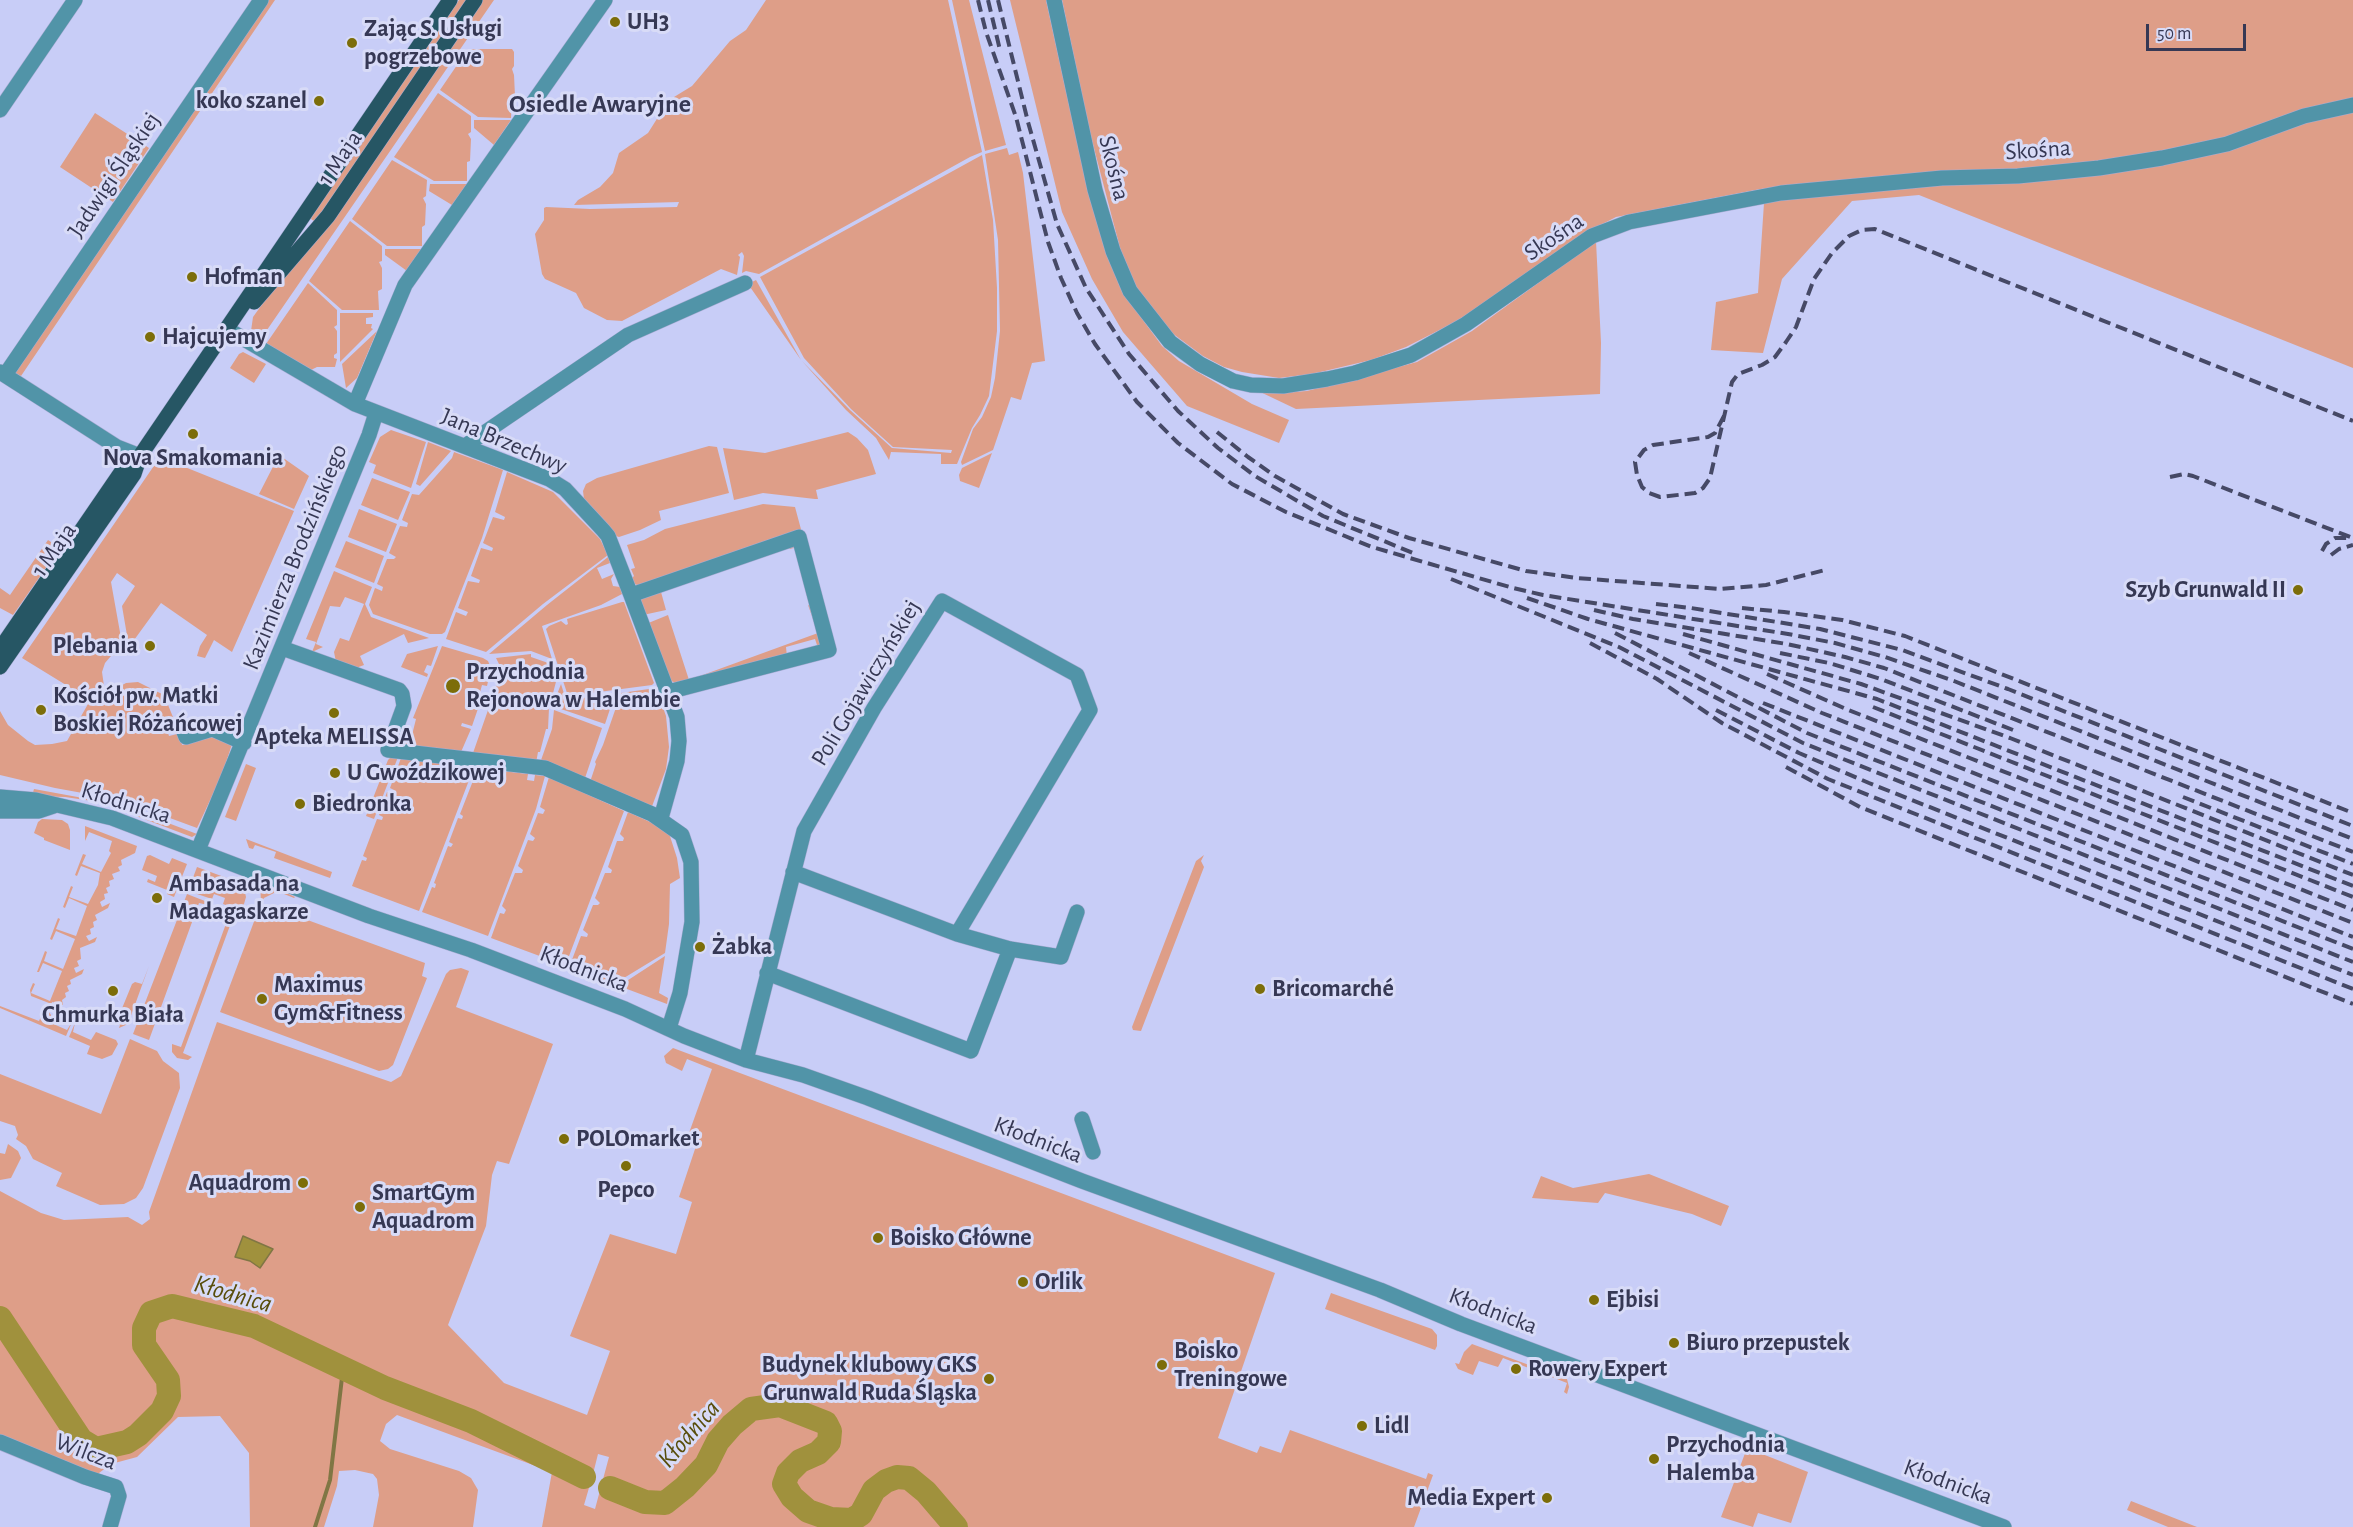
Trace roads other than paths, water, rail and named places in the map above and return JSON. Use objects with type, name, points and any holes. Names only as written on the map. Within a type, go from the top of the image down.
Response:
[{"type":"main road","name":"1 Maja","points":[[0,667],[134,474],[140,456],[450,0]]},
{"type":"main road","name":"1 Maja","points":[[227,329],[262,294],[328,216],[475,0]]},
{"type":"main road","name":"1 Maja","points":[[0,649],[124,468],[140,456]]},
{"type":"street","points":[[0,110],[75,0]]},
{"type":"street","name":"Jadwigi Śląskiej","points":[[2,374],[261,0]]},
{"type":"street","points":[[355,404],[405,285],[605,0]]},
{"type":"street","name":"Skośna","points":[[1054,0],[1095,190],[1113,251],[1130,291],[1170,342],[1200,364],[1224,377],[1251,385],[1283,386],[1327,379],[1355,373],[1411,355],[1466,324],[1592,236],[1629,222],[1781,193],[1900,181],[2099,168],[2162,158],[2227,144],[2304,116],[2353,105]]},
{"type":"street","points":[[465,446],[628,335],[745,283]]},
{"type":"street","name":"Jana Brzechwy","points":[[227,329],[355,404],[549,479],[565,489],[608,536],[676,717],[679,750],[661,818]]},
{"type":"street","points":[[2,374],[117,447],[140,456]]},
{"type":"street","name":"Kazimierza Brodzińskiego","points":[[198,850],[244,743],[376,413]]},
{"type":"street","points":[[631,595],[799,537],[829,650],[668,692]]},
{"type":"street","name":"Poli Gojawiczyńskiej","points":[[746,1060],[804,831],[874,708],[942,600],[1077,675],[1090,710],[957,934]]},
{"type":"street","points":[[282,648],[399,690],[404,706],[388,750],[545,768],[661,818],[682,835],[691,861],[692,922],[680,993],[669,1028]]},
{"type":"street","points":[[184,732],[186,737],[212,729],[244,743]]},
{"type":"street","name":"Kłodnicka","points":[[0,797],[36,800],[112,818],[369,916],[471,950],[625,1009],[684,1036],[746,1060],[803,1075],[868,1098],[1082,1181],[1380,1290],[1461,1324],[2004,1527]]},
{"type":"street","name":"Kłodnicka","points":[[0,811],[39,811],[54,806]]},
{"type":"street","points":[[794,872],[957,934],[1010,949],[1061,957],[1077,912]]},
{"type":"street","points":[[767,973],[971,1051],[1010,949]]},
{"type":"street","points":[[1082,1119],[1093,1152]]},
{"type":"street","name":"Wilcza","points":[[0,1442],[118,1488],[119,1496],[110,1527]]},
{"type":"waterway","name":"Kłodnica","points":[[0,1318],[81,1440],[96,1449],[127,1442],[138,1435],[162,1411],[169,1396],[168,1380],[144,1345],[144,1328],[151,1313],[172,1306],[254,1326],[385,1388],[471,1421],[584,1477]]},
{"type":"waterway","points":[[315,1527],[330,1480],[343,1369]]},
{"type":"waterway","name":"Kłodnica","points":[[610,1488],[645,1502],[665,1503],[685,1487],[706,1465],[718,1441],[732,1425],[751,1409],[780,1405],[826,1423],[830,1431],[829,1442],[818,1453],[800,1461],[788,1473],[784,1484],[792,1497],[808,1511],[831,1519],[852,1520],[861,1514],[874,1490],[886,1481],[897,1477],[909,1478],[926,1492],[956,1527]]},
{"type":"railway","points":[[978,0],[986,32],[1016,117],[1048,242],[1077,313],[1095,344],[1137,402],[1178,443],[1232,484],[1286,512],[1372,547],[1513,588],[1543,595],[1788,634],[1835,643],[1885,657],[1954,681],[2353,839]]},
{"type":"railway","points":[[988,0],[1000,50]]},
{"type":"railway","points":[[998,0],[1028,122],[1057,224],[1086,288],[1129,354],[1178,411],[1218,448],[1255,476],[1323,516],[1413,553]]},
{"type":"railway","points":[[1724,416],[1715,433],[1708,437],[1653,445],[1644,450],[1635,462],[1642,487],[1649,493],[1660,497],[1695,493],[1703,488],[1710,478],[1732,382],[1738,374],[1762,365],[1775,357],[1796,327],[1814,279],[1832,253],[1849,236],[1862,230],[1875,229],[2353,421]]},
{"type":"railway","points":[[1217,432],[1275,476],[1343,514],[1409,538],[1526,571],[1577,578],[1720,589],[1766,585],[1825,570]]},
{"type":"railway","points":[[2170,477],[2184,474],[2193,476],[2353,538]]},
{"type":"railway","points":[[2322,551],[2326,544],[2335,538],[2347,538]]},
{"type":"railway","points":[[2331,555],[2339,549],[2353,545]]},
{"type":"railway","points":[[1451,579],[1619,647],[1803,743],[2353,962]]},
{"type":"railway","points":[[1527,598],[1588,619],[1877,699],[2353,886]]},
{"type":"railway","points":[[1656,604],[1820,629],[1902,650],[2008,689],[2353,826]]},
{"type":"railway","points":[[1742,608],[1842,620],[1905,636],[2353,813]]},
{"type":"railway","points":[[1594,610],[1633,619],[1787,644],[1884,668],[2353,852]]},
{"type":"railway","points":[[1615,633],[1807,733],[2353,949]]},
{"type":"railway","points":[[1683,634],[1861,684],[2010,738],[2353,875]]},
{"type":"railway","points":[[1590,643],[1657,679],[1722,723],[1828,779],[2353,989]]},
{"type":"railway","points":[[1689,653],[1822,713],[2353,923]]},
{"type":"railway","points":[[1780,653],[1829,663],[1881,679],[2013,730]]},
{"type":"railway","points":[[1767,674],[1846,709],[2353,910]]},
{"type":"railway","points":[[1763,703],[2353,937]]},
{"type":"railway","points":[[1873,707],[2353,897]]},
{"type":"railway","points":[[1716,710],[1799,753],[1869,783],[2353,975]]},
{"type":"railway","points":[[1786,767],[1860,807],[2353,1004]]},
{"type":"railway","points":[[2183,797],[2353,864]]},
{"type":"place","name":"UH3","points":[[615,22]]},
{"type":"place","name":"Zając S. Usługi pogrzebowe","points":[[352,43]]},
{"type":"place","name":"koko szanel","points":[[319,101]]},
{"type":"place","name":"Hofman","points":[[192,277]]},
{"type":"place","name":"Hajcujemy","points":[[150,337]]},
{"type":"place","name":"Nova Smakomania","points":[[193,434]]},
{"type":"place","name":"Szyb Grunwald II","points":[[2298,590]]},
{"type":"place","name":"Plebania","points":[[150,646]]},
{"type":"place","name":"Przychodnia Rejonowa w Halembie","points":[[453,686]]},
{"type":"place","name":"Kościół pw. Matki Boskiej Różańcowej","points":[[41,710]]},
{"type":"place","name":"Apteka MELISSA","points":[[334,713]]},
{"type":"place","name":"U Gwoździkowej","points":[[335,773]]},
{"type":"place","name":"Biedronka","points":[[300,804]]},
{"type":"place","name":"Ambasada na Madagaskarze","points":[[157,898]]},
{"type":"place","name":"Żabka","points":[[700,947]]},
{"type":"place","name":"Bricomarché","points":[[1260,989]]},
{"type":"place","name":"Chmurka Biała","points":[[113,991]]},
{"type":"place","name":"Maximus Gym&Fitness","points":[[262,999]]},
{"type":"place","name":"POLOmarket","points":[[564,1139]]},
{"type":"place","name":"Pepco","points":[[626,1166]]},
{"type":"place","name":"Aquadrom","points":[[303,1183]]},
{"type":"place","name":"SmartGym Aquadrom","points":[[360,1207]]},
{"type":"place","name":"Boisko Główne","points":[[878,1238]]},
{"type":"place","name":"Orlik","points":[[1023,1282]]},
{"type":"place","name":"Ejbisi","points":[[1594,1300]]},
{"type":"place","name":"Biuro przepustek","points":[[1674,1343]]},
{"type":"place","name":"Boisko Treningowe","points":[[1162,1365]]},
{"type":"place","name":"Rowery Expert","points":[[1516,1369]]},
{"type":"place","name":"Budynek klubowy GKS Grunwald Ruda Śląska","points":[[989,1379]]},
{"type":"place","name":"Lidl","points":[[1362,1426]]},
{"type":"place","name":"Przychodnia Halemba","points":[[1654,1459]]},
{"type":"place","name":"Media Expert","points":[[1547,1498]]},
{"type":"district","name":"Osiedle Awaryjne","points":[[600,104]]}]
